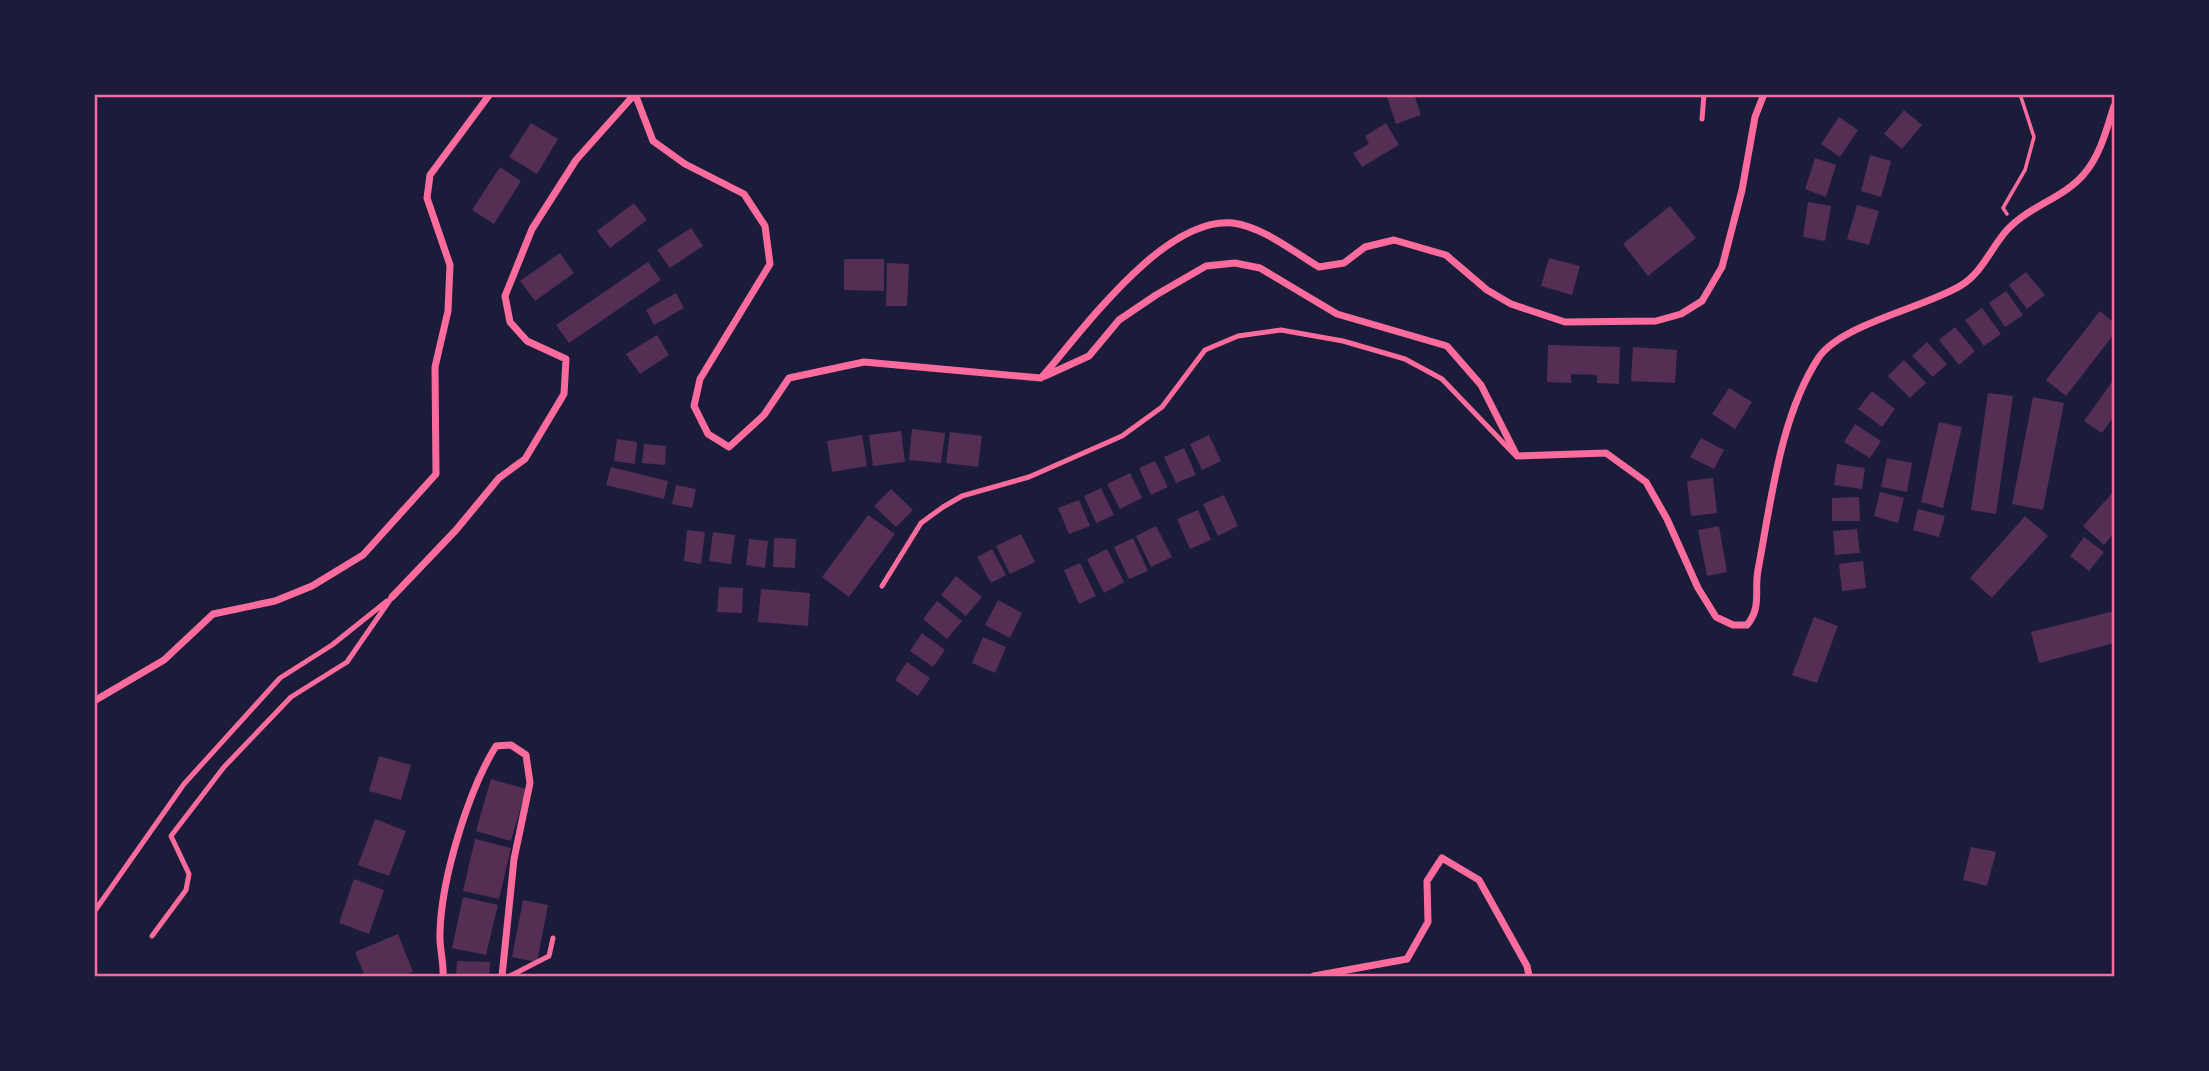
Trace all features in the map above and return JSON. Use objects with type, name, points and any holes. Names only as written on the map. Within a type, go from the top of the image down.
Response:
[{"type":"street","points":[[94,701],[164,660],[213,614],[275,601],[312,586],[363,555],[436,474],[435,367],[448,311],[450,265],[427,198],[430,175],[490,94]]},
{"type":"street","points":[[1041,378],[1096,309],[1156,253],[1193,231],[1232,223],[1270,237],[1319,267],[1344,263],[1365,247],[1394,240],[1446,255],[1487,290],[1511,304],[1565,322],[1656,321],[1681,314],[1702,301],[1722,267],[1742,190],[1755,117],[1764,94]]},
{"type":"street","points":[[392,597],[456,530],[499,478],[526,459],[564,394],[566,359],[527,341],[510,322],[505,296],[532,229],[569,171],[635,95],[653,141],[685,164],[744,194],[765,226],[769,264],[700,379],[694,406],[708,433],[729,447],[764,415],[789,377],[864,362],[1041,378],[1089,356],[1119,320],[1156,295],[1206,266],[1235,263],[1260,268],[1337,314],[1447,346],[1481,385],[1517,456],[1606,453],[1646,482],[1668,519],[1698,588],[1716,617],[1733,625],[1747,625],[1755,615],[1756,577],[1784,432],[1819,356],[1842,335],[1961,285],[1981,269],[2012,225],[2034,206],[2070,187],[2085,173],[2101,144],[2115,106]]},
{"type":"street","points":[[443,976],[439,936],[444,881],[484,764],[496,746],[511,745],[526,755],[530,783],[514,859],[502,976]]},
{"type":"street","points":[[1314,976],[1407,959],[1428,922],[1427,881],[1442,858],[1479,880],[1527,966],[1529,976]]},
{"type":"lane","points":[[1702,119],[1704,94]]},
{"type":"lane","points":[[882,586],[921,523],[943,507],[962,496],[1029,477],[1122,436],[1162,407],[1205,350],[1238,336],[1281,330],[1343,341],[1405,359],[1442,379],[1517,456]]},
{"type":"lane","points":[[94,912],[184,783],[280,678],[331,645],[392,597]]},
{"type":"lane","points":[[152,936],[186,890],[189,874],[171,836],[224,767],[291,697],[347,662],[392,597]]},
{"type":"lane","points":[[510,976],[549,956],[553,938]]},
{"type":"path","points":[[2012,225],[2003,208],[2025,170],[2034,136],[2020,94]]},
{"type":"building","points":[[1386,94],[1414,94],[1421,115],[1396,124]]},
{"type":"building","points":[[1904,110],[1922,125],[1902,149],[1884,134]]},
{"type":"building","points":[[1839,117],[1858,130],[1840,157],[1821,144]]},
{"type":"building","points":[[531,123],[558,139],[537,174],[509,157]]},
{"type":"building","points":[[1386,123],[1399,145],[1362,167],[1353,153],[1369,144],[1365,136]]},
{"type":"building","points":[[1870,155],[1891,161],[1881,197],[1861,191]]},
{"type":"building","points":[[1815,158],[1836,165],[1826,197],[1805,189]]},
{"type":"building","points":[[500,167],[521,181],[494,224],[472,210]]},
{"type":"building","points":[[1808,202],[1831,206],[1825,241],[1803,237]]},
{"type":"building","points":[[634,203],[647,220],[610,248],[597,231]]},
{"type":"building","points":[[1857,205],[1879,211],[1869,245],[1847,239]]},
{"type":"building","points":[[1670,206],[1696,238],[1648,276],[1623,244]]},
{"type":"building","points":[[691,228],[703,246],[670,268],[657,250]]},
{"type":"building","points":[[560,253],[574,273],[535,301],[520,281]]},
{"type":"building","points":[[1549,258],[1580,266],[1572,295],[1541,286]]},
{"type":"building","points":[[844,259],[884,259],[884,291],[844,290]]},
{"type":"building","points":[[648,262],[661,280],[569,343],[556,325]]},
{"type":"building","points":[[887,263],[909,264],[907,306],[886,306]]},
{"type":"building","points":[[2026,272],[2045,295],[2027,309],[2009,285]]},
{"type":"building","points":[[2006,291],[2023,315],[2005,327],[1989,303]]},
{"type":"building","points":[[676,293],[684,308],[654,325],[646,310]]},
{"type":"building","points":[[1982,308],[2001,334],[1984,346],[1965,320]]},
{"type":"building","points":[[2100,311],[2114,323],[2114,334],[2066,396],[2046,380]]},
{"type":"building","points":[[1955,327],[1975,351],[1959,365],[1939,340]]},
{"type":"building","points":[[657,335],[669,355],[640,374],[626,354]]},
{"type":"building","points":[[1927,342],[1947,364],[1933,377],[1912,356]]},
{"type":"building","points":[[1548,345],[1620,347],[1619,384],[1597,383],[1597,375],[1571,374],[1571,383],[1547,382]]},
{"type":"building","points":[[1633,347],[1677,350],[1675,383],[1631,381]]},
{"type":"building","points":[[1904,360],[1926,383],[1910,398],[1888,376]]},
{"type":"building","points":[[2114,379],[2114,416],[2102,433],[2084,421]]},
{"type":"building","points":[[1729,388],[1752,402],[1735,429],[1712,414]]},
{"type":"building","points":[[1872,391],[1895,409],[1882,427],[1858,409]]},
{"type":"building","points":[[1988,393],[2013,396],[1996,514],[1971,510]]},
{"type":"building","points":[[2033,397],[2064,403],[2043,510],[2012,504]]},
{"type":"building","points":[[1939,422],[1962,427],[1943,508],[1921,502]]},
{"type":"building","points":[[1855,424],[1881,441],[1870,458],[1844,442]]},
{"type":"building","points":[[912,429],[945,433],[941,463],[909,460]]},
{"type":"building","points":[[901,431],[905,462],[873,466],[869,435]]},
{"type":"building","points":[[950,432],[982,436],[978,467],[946,463]]},
{"type":"building","points":[[862,435],[867,466],[832,472],[827,441]]},
{"type":"building","points":[[1209,435],[1221,461],[1202,470],[1190,444]]},
{"type":"building","points":[[1701,438],[1724,450],[1714,469],[1690,457]]},
{"type":"building","points":[[617,439],[637,442],[635,464],[614,461]]},
{"type":"building","points":[[644,444],[666,446],[665,465],[642,463]]},
{"type":"building","points":[[1184,448],[1196,475],[1176,483],[1164,457]]},
{"type":"building","points":[[1887,458],[1912,463],[1907,492],[1881,487]]},
{"type":"building","points":[[1155,461],[1168,487],[1151,495],[1139,468]]},
{"type":"building","points":[[1837,464],[1865,468],[1862,489],[1834,485]]},
{"type":"building","points":[[611,467],[668,481],[664,499],[606,485]]},
{"type":"building","points":[[1130,473],[1142,498],[1120,509],[1107,484]]},
{"type":"building","points":[[1713,478],[1717,513],[1691,516],[1687,481]]},
{"type":"building","points":[[676,485],[696,489],[692,508],[672,504]]},
{"type":"building","points":[[1101,488],[1114,515],[1096,523],[1084,496]]},
{"type":"building","points":[[891,489],[913,510],[896,527],[874,506]]},
{"type":"building","points":[[1880,492],[1904,498],[1898,523],[1874,516]]},
{"type":"building","points":[[2113,492],[2114,533],[2104,545],[2083,526]]},
{"type":"building","points":[[1224,495],[1238,526],[1218,536],[1203,504]]},
{"type":"building","points":[[1859,497],[1860,521],[1832,521],[1832,498]]},
{"type":"building","points":[[1079,500],[1090,526],[1069,534],[1058,508]]},
{"type":"building","points":[[1918,509],[1945,516],[1939,537],[1913,530]]},
{"type":"building","points":[[1198,510],[1211,540],[1190,549],[1177,519]]},
{"type":"building","points":[[868,515],[895,534],[849,597],[822,577]]},
{"type":"building","points":[[2025,516],[2048,536],[1992,598],[1970,578]]},
{"type":"building","points":[[1156,526],[1172,557],[1151,567],[1136,536]]},
{"type":"building","points":[[1719,526],[1727,572],[1707,576],[1698,530]]},
{"type":"building","points":[[1857,529],[1860,553],[1835,555],[1833,531]]},
{"type":"building","points":[[687,530],[705,532],[701,564],[684,561]]},
{"type":"building","points":[[713,532],[735,535],[731,564],[709,561]]},
{"type":"building","points":[[1021,534],[1035,562],[1010,574],[996,546]]},
{"type":"building","points":[[2084,537],[2104,552],[2089,571],[2070,556]]},
{"type":"building","points":[[774,538],[796,539],[795,568],[773,567]]},
{"type":"building","points":[[1133,538],[1148,571],[1129,579],[1114,547]]},
{"type":"building","points":[[749,539],[768,541],[765,568],[746,565]]},
{"type":"building","points":[[992,549],[1006,575],[991,583],[977,557]]},
{"type":"building","points":[[1107,549],[1124,582],[1104,593],[1087,559]]},
{"type":"building","points":[[1863,561],[1866,588],[1842,591],[1839,564]]},
{"type":"building","points":[[1080,563],[1096,596],[1079,604],[1064,570]]},
{"type":"building","points":[[956,576],[982,597],[966,616],[941,595]]},
{"type":"building","points":[[719,587],[743,588],[742,613],[717,612]]},
{"type":"building","points":[[761,589],[810,593],[808,626],[758,622]]},
{"type":"building","points":[[998,600],[1022,613],[1010,638],[985,625]]},
{"type":"building","points":[[937,601],[962,621],[947,639],[923,619]]},
{"type":"building","points":[[2114,611],[2114,643],[2039,663],[2031,632]]},
{"type":"building","points":[[1814,617],[1838,626],[1817,683],[1792,675]]},
{"type":"building","points":[[922,633],[945,650],[933,667],[910,651]]},
{"type":"building","points":[[983,637],[1006,647],[995,673],[972,663]]},
{"type":"building","points":[[907,662],[930,678],[918,696],[895,680]]},
{"type":"building","points":[[379,756],[411,765],[401,800],[369,791]]},
{"type":"building","points":[[491,779],[526,789],[511,841],[476,831]]},
{"type":"building","points":[[375,819],[406,831],[389,876],[358,865]]},
{"type":"building","points":[[475,839],[511,848],[499,899],[463,891]]},
{"type":"building","points":[[1971,847],[1996,852],[1987,886],[1963,880]]},
{"type":"building","points":[[354,879],[384,890],[369,934],[339,923]]},
{"type":"building","points":[[463,897],[498,905],[486,955],[452,948]]},
{"type":"building","points":[[523,900],[548,905],[537,962],[512,957]]},
{"type":"building","points":[[398,934],[413,972],[401,976],[365,976],[355,952]]},
{"type":"building","points":[[457,961],[490,962],[489,976],[456,976]]}]
